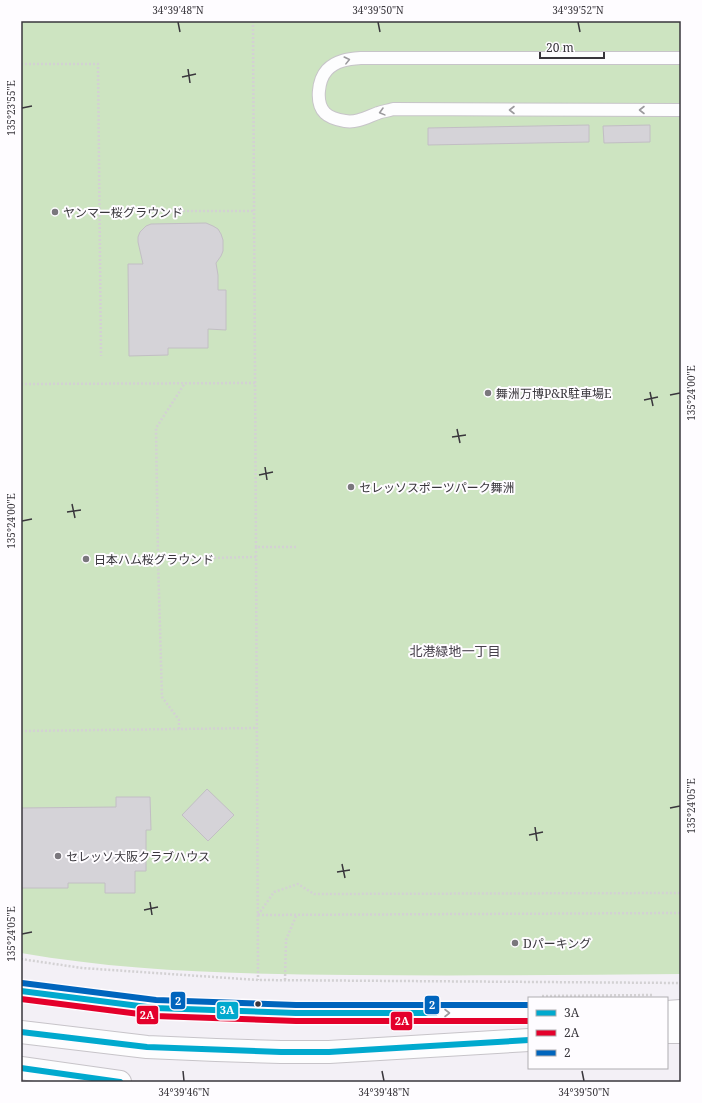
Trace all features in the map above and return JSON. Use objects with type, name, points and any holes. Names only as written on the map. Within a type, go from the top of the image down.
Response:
[{"type":"street","points":[[21,992],[155,1008],[296,1014],[528,1013]]},
{"type":"street","points":[[668,1012],[681,1011]]},
{"type":"street","points":[[21,1032],[147,1047],[281,1052],[329,1052],[528,1040]]},
{"type":"street","points":[[668,1032],[681,1032]]},
{"type":"street","points":[[21,1068],[120,1082]]},
{"type":"lane","points":[[681,58],[347,59],[327,70],[321,79],[318,92],[320,104],[325,113],[334,118],[345,121],[358,121],[379,113],[393,110],[681,110]]},
{"type":"path","points":[[253,21],[258,980]]},
{"type":"path","points":[[21,64],[98,64],[101,356]]},
{"type":"path","points":[[99,211],[254,211]]},
{"type":"path","points":[[179,729],[179,720],[162,697],[156,428],[185,383]]},
{"type":"path","points":[[21,384],[255,383]]},
{"type":"path","points":[[256,547],[297,547]]},
{"type":"path","points":[[158,559],[256,557]]},
{"type":"path","points":[[21,731],[257,728]]},
{"type":"path","points":[[258,916],[274,892],[298,884],[314,894],[681,892]]},
{"type":"path","points":[[258,916],[681,913]]},
{"type":"path","points":[[285,980],[286,940],[296,916]]},
{"type":"path","points":[[21,959],[82,968],[258,980],[681,983]]},
{"type":"green space","name":"セレッソスポーツパーク舞洲","points":[[21,21],[681,21],[681,974],[310,975],[227,973],[144,968],[21,953]]},
{"type":"building","points":[[589,125],[589,142],[428,145],[428,128]]},
{"type":"building","points":[[650,125],[650,142],[604,143],[603,126]]},
{"type":"building","points":[[206,223],[218,229],[223,240],[223,251],[216,263],[218,290],[226,290],[226,330],[208,329],[208,348],[168,348],[168,355],[129,356],[128,264],[143,264],[138,242],[140,232],[146,226],[151,224]]},
{"type":"building","points":[[207,789],[234,815],[208,841],[182,815]]},
{"type":"building","name":"セレッソ大阪クラブハウス","points":[[116,797],[150,797],[151,830],[146,830],[146,871],[135,871],[135,893],[105,893],[105,883],[68,883],[68,888],[21,888],[21,808],[116,807]]},
{"type":"transit line","name":"2","points":[[22,983],[156,1000],[296,1005],[528,1005]]},
{"type":"transit line","name":"3A","points":[[21,991],[155,1008],[296,1013],[435,1013]]},
{"type":"transit line","name":"2A","points":[[21,999],[155,1016],[296,1021],[528,1021]]},
{"type":"transit line","name":"3A","points":[[21,1032],[147,1047],[281,1052],[329,1052],[528,1040]]},
{"type":"transit line","name":"3A","points":[[21,1068],[120,1082]]},
{"type":"place","name":"ヤンマー桜グラウンド","points":[[55,212]]},
{"type":"place","name":"舞洲万博P&R駐車場E","points":[[488,393]]},
{"type":"place","name":"セレッソスポーツパーク舞洲","points":[[351,487]]},
{"type":"place","name":"日本ハム桜グラウンド","points":[[86,559]]},
{"type":"place","name":"セレッソ大阪クラブハウス","points":[[58,856]]},
{"type":"place","name":"Dパーキング","points":[[515,943]]},
{"type":"district","name":"北港緑地一丁目","points":[[455,651]]}]
